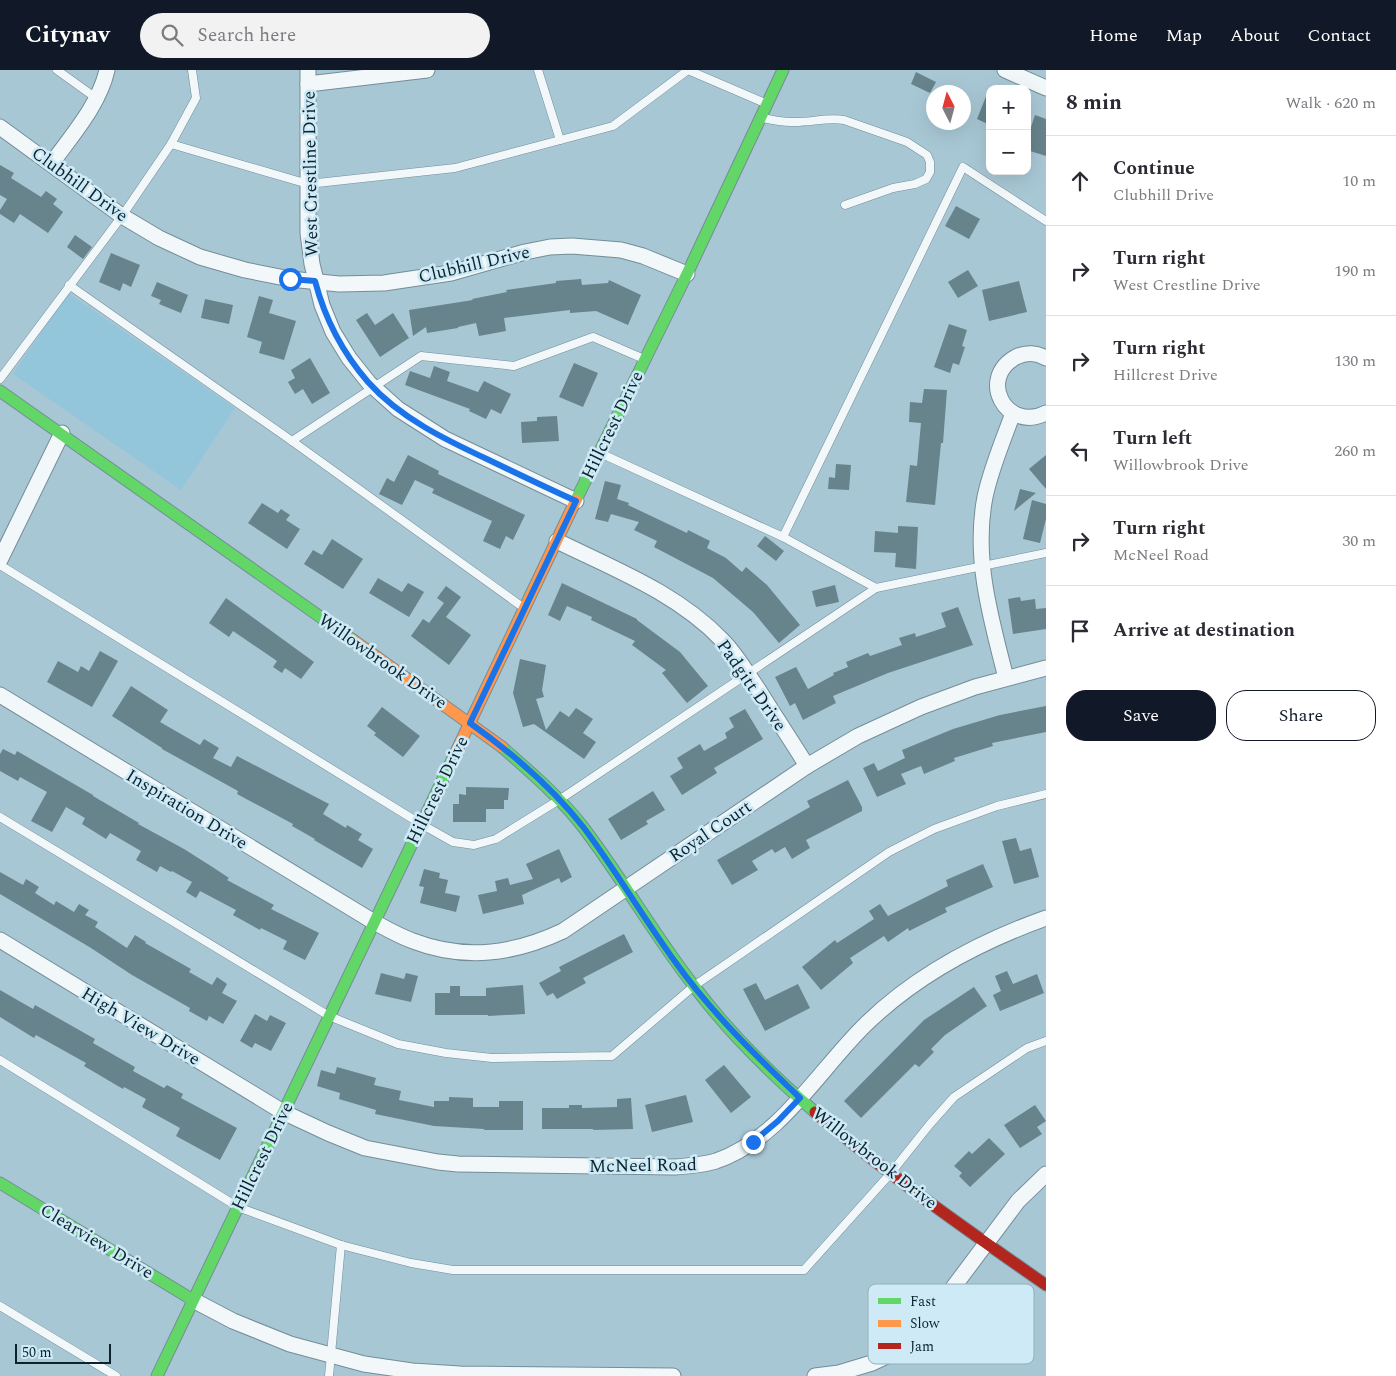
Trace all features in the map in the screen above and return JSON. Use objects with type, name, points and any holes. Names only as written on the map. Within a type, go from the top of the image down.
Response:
[{"type":"street","points":[[52,163],[96,98],[101,89],[106,70]]},
{"type":"street","points":[[308,77],[427,70]]},
{"type":"street","name":"Hillcrest Drive","points":[[157,1376],[783,70]]},
{"type":"street","points":[[1005,70],[1046,88]]},
{"type":"street","name":"West Crestline Drive","points":[[308,77],[308,233],[315,281],[333,332],[349,358],[374,387],[398,409],[445,439],[576,501]]},
{"type":"street","name":"Clubhill Drive","points":[[0,127],[52,163],[122,216],[160,238],[200,257],[246,270],[290,279],[339,284],[384,283],[451,273],[525,252],[550,247],[572,246],[621,250],[643,256],[686,274]]},
{"type":"street","points":[[1046,358],[1035,354],[1022,354],[1008,362],[998,376],[997,389],[1004,406],[1013,414],[1029,418],[1046,413]]},
{"type":"street","name":"Willowbrook Drive","points":[[0,391],[493,739],[535,775],[584,828],[677,964],[722,1022],[800,1098],[854,1146],[890,1174],[1046,1285]]},
{"type":"street","points":[[1006,678],[990,617],[982,565],[981,539],[985,498],[992,470],[1013,414]]},
{"type":"street","points":[[1,557],[62,433]]},
{"type":"street","name":"Padgitt Drive","points":[[556,541],[654,588],[700,619],[723,641],[747,674],[807,766]]},
{"type":"street","name":"Royal Court","points":[[374,922],[412,941],[441,950],[460,953],[502,951],[539,942],[563,931],[807,766],[858,736],[881,724],[975,687],[1046,668]]},
{"type":"street","name":"Inspiration Drive","points":[[0,695],[374,922]]},
{"type":"street","name":"McNeel Road","points":[[283,1112],[366,1148],[438,1162],[675,1167],[701,1165],[741,1150],[766,1133],[865,1025],[908,989],[965,952],[1005,933],[1046,918]]},
{"type":"street","name":"High View Drive","points":[[0,940],[283,1112]]},
{"type":"street","points":[[956,1284],[1018,1201],[1046,1174]]},
{"type":"street","name":"Clearview Drive","points":[[0,1182],[193,1300]]},
{"type":"street","points":[[193,1300],[233,1322],[290,1344],[364,1364],[421,1372],[460,1374],[672,1376]]},
{"type":"street","points":[[815,1376],[838,1373],[869,1364]]},
{"type":"lane","points":[[57,70],[96,98]]},
{"type":"lane","points":[[0,378],[122,216],[171,144],[196,98],[192,70]]},
{"type":"lane","points":[[538,70],[560,140]]},
{"type":"lane","points":[[171,144],[308,184],[454,168],[613,126],[688,70],[767,104]]},
{"type":"lane","points":[[761,117],[792,123],[836,118],[907,142],[927,155],[930,162],[930,172],[926,179],[915,184],[893,188],[845,205]]},
{"type":"lane","points":[[783,537],[963,167],[1046,222]]},
{"type":"lane","points":[[69,285],[292,441],[524,608]]},
{"type":"lane","points":[[292,441],[421,356],[514,366],[593,337],[644,360]]},
{"type":"lane","points":[[599,452],[783,537],[876,588]]},
{"type":"lane","points":[[1,557],[421,824],[453,842],[474,845],[496,839],[559,800],[876,588],[1046,553]]},
{"type":"lane","points":[[0,817],[329,1016],[398,1044],[446,1053],[492,1058],[612,1056],[694,986],[889,852],[934,829],[997,806],[1046,794]]},
{"type":"lane","points":[[0,1060],[238,1207],[341,1245],[411,1263],[452,1270],[804,1270],[890,1174],[954,1097],[1027,1048],[1046,1041]]},
{"type":"lane","points":[[329,1376],[341,1245]]},
{"type":"lane","points":[[0,1306],[116,1376]]},
{"type":"shaded area","points":[[68,293],[235,408],[181,490],[13,374]]},
{"type":"building","points":[[916,72],[936,82],[934,85],[926,85],[926,91],[911,84]]},
{"type":"building","points":[[986,96],[986,123],[977,119]]},
{"type":"building","points":[[1035,115],[1046,119],[1046,156],[1031,151],[1031,127]]},
{"type":"building","points":[[0,165],[14,173],[11,178],[41,197],[46,191],[57,199],[53,204],[63,212],[48,233],[20,214],[14,223],[0,214],[0,210],[7,199],[0,195]]},
{"type":"building","points":[[956,206],[980,219],[969,239],[945,226]]},
{"type":"building","points":[[75,235],[92,247],[83,259],[67,247]]},
{"type":"building","points":[[111,253],[140,265],[131,287],[123,283],[120,291],[99,282]]},
{"type":"building","points":[[968,270],[978,286],[958,298],[948,282]]},
{"type":"building","points":[[581,279],[582,285],[608,283],[609,280],[641,295],[628,325],[596,311],[570,313],[570,310],[504,318],[506,331],[479,336],[476,323],[427,333],[426,327],[413,336],[409,310],[473,300],[507,292],[506,290],[556,283],[556,281]]},
{"type":"building","points":[[1019,281],[1027,312],[989,321],[982,290]]},
{"type":"building","points":[[157,282],[188,295],[181,313],[159,304],[161,300],[151,296]]},
{"type":"building","points":[[259,296],[273,300],[269,313],[296,321],[284,360],[259,353],[262,342],[247,337]]},
{"type":"building","points":[[205,299],[233,305],[229,324],[201,318]]},
{"type":"building","points":[[367,313],[375,325],[393,313],[409,338],[380,357],[356,320]]},
{"type":"building","points":[[949,324],[967,330],[962,346],[965,347],[959,365],[953,363],[950,373],[934,367]]},
{"type":"building","points":[[310,358],[330,393],[312,404],[303,389],[295,394],[288,382],[295,378],[291,370]]},
{"type":"building","points":[[574,363],[598,373],[583,407],[559,397]]},
{"type":"building","points":[[434,366],[450,372],[447,381],[478,392],[484,381],[511,394],[501,414],[491,409],[486,419],[469,411],[470,409],[405,385],[410,371],[430,378]]},
{"type":"building","points":[[924,389],[947,390],[943,443],[941,443],[935,505],[906,502],[910,465],[917,466],[921,423],[909,422],[910,402],[922,403]]},
{"type":"building","points":[[557,416],[559,441],[522,443],[521,422],[537,421],[537,417]]},
{"type":"building","points":[[408,455],[439,471],[438,474],[525,515],[513,540],[506,536],[500,549],[483,541],[492,521],[432,493],[434,489],[415,480],[402,505],[379,494],[387,478],[394,482]]},
{"type":"building","points":[[1046,455],[1046,489],[1029,469]]},
{"type":"building","points":[[836,464],[851,465],[849,490],[828,489],[829,477],[835,478]]},
{"type":"building","points":[[605,481],[621,485],[617,499],[629,503],[628,505],[687,533],[688,530],[710,541],[707,548],[726,558],[742,572],[746,567],[767,585],[800,625],[779,643],[753,612],[713,578],[654,547],[657,541],[634,530],[639,522],[611,514],[608,522],[595,519]]},
{"type":"building","points":[[1020,489],[1036,493],[1014,511]]},
{"type":"building","points":[[1032,500],[1046,504],[1046,519],[1040,543],[1023,539]]},
{"type":"building","points":[[262,503],[278,513],[281,509],[290,515],[286,520],[300,529],[287,549],[248,523]]},
{"type":"building","points":[[898,526],[918,527],[916,569],[895,567],[896,553],[874,552],[875,531],[898,533]]},
{"type":"building","points":[[765,536],[784,551],[776,561],[757,546]]},
{"type":"building","points":[[332,539],[363,559],[343,589],[304,564],[313,550],[322,555]]},
{"type":"building","points":[[378,578],[402,592],[408,583],[424,592],[409,617],[369,593]]},
{"type":"building","points":[[562,583],[637,619],[680,652],[708,686],[687,703],[662,673],[666,670],[632,645],[635,641],[591,620],[592,617],[567,606],[560,621],[548,615]]},
{"type":"building","points":[[835,585],[839,602],[816,607],[812,591]]},
{"type":"building","points":[[446,586],[461,597],[446,617],[471,635],[449,665],[411,636],[423,619],[429,623],[444,603],[437,598]]},
{"type":"building","points":[[1020,597],[1021,601],[1035,599],[1036,609],[1046,608],[1046,629],[1013,634],[1008,599]]},
{"type":"building","points":[[226,598],[314,662],[301,679],[285,668],[282,673],[273,667],[277,661],[233,631],[229,637],[209,623]]},
{"type":"building","points":[[958,607],[973,645],[888,673],[833,696],[836,703],[803,720],[795,703],[790,706],[775,677],[796,667],[808,689],[834,675],[833,673],[848,667],[846,662],[868,653],[870,656],[902,645],[899,638],[915,633],[916,637],[946,627],[941,613]]},
{"type":"building","points":[[100,651],[118,661],[92,707],[47,682],[58,661],[78,672],[81,666],[89,671]]},
{"type":"building","points":[[520,659],[546,665],[542,690],[544,697],[536,699],[546,730],[560,711],[569,717],[576,708],[593,719],[583,733],[596,742],[584,759],[534,724],[523,727],[513,693]]},
{"type":"building","points":[[131,686],[168,710],[160,722],[200,745],[204,739],[219,748],[213,758],[231,767],[237,756],[329,804],[323,814],[346,828],[347,825],[362,834],[358,840],[373,849],[362,868],[292,826],[293,824],[237,794],[238,791],[162,749],[112,716]]},
{"type":"building","points":[[1046,706],[1046,732],[992,743],[993,746],[954,758],[955,761],[924,774],[921,766],[901,774],[906,784],[877,797],[863,768],[874,763],[878,771],[905,758],[902,750],[953,729],[1000,715]]},
{"type":"building","points":[[382,707],[420,736],[403,757],[374,735],[376,733],[367,726]]},
{"type":"building","points":[[745,709],[763,739],[714,768],[717,773],[682,795],[670,776],[683,768],[677,758],[700,744],[704,751],[727,738],[725,733],[734,727],[729,718]]},
{"type":"building","points":[[3,749],[15,755],[17,751],[93,795],[138,824],[214,868],[229,878],[227,880],[274,905],[271,909],[319,933],[305,960],[283,949],[287,941],[261,928],[260,930],[233,915],[236,910],[200,891],[196,898],[186,892],[192,882],[160,866],[157,872],[136,860],[141,851],[110,833],[106,839],[82,824],[85,818],[66,807],[52,832],[31,821],[47,792],[20,777],[18,781],[0,771],[0,754]]},
{"type":"building","points":[[848,780],[862,807],[862,811],[806,840],[810,848],[792,859],[785,847],[775,853],[772,849],[752,861],[758,870],[732,885],[717,860],[810,807],[807,801]]},
{"type":"building","points":[[466,787],[509,788],[508,800],[504,800],[504,809],[486,809],[486,822],[453,822],[453,804],[459,804],[459,794],[466,795]]},
{"type":"building","points":[[653,791],[665,810],[646,821],[648,824],[621,840],[608,819]]},
{"type":"building","points":[[1016,838],[1020,851],[1031,848],[1039,877],[1014,884],[1002,841]]},
{"type":"building","points":[[559,849],[572,877],[561,883],[559,878],[522,895],[524,904],[483,914],[478,895],[497,891],[495,881],[508,878],[510,885],[533,879],[526,864]]},
{"type":"building","points":[[983,864],[993,887],[945,908],[947,912],[909,931],[908,928],[888,942],[884,936],[850,958],[853,963],[821,990],[802,967],[835,940],[837,943],[874,919],[869,911],[880,904],[888,916],[948,886],[946,880]]},
{"type":"building","points":[[424,869],[440,873],[439,878],[448,880],[445,893],[460,896],[456,912],[420,903],[424,887],[419,886]]},
{"type":"building","points":[[0,872],[23,885],[26,879],[39,887],[35,893],[54,905],[56,901],[74,912],[79,904],[89,910],[85,915],[98,922],[95,927],[127,948],[135,935],[145,943],[191,969],[189,972],[212,985],[217,977],[227,984],[222,993],[237,1001],[223,1024],[209,1016],[207,1021],[189,1011],[190,1008],[132,975],[91,948],[0,894]]},
{"type":"building","points":[[624,934],[633,952],[583,978],[586,983],[557,999],[553,993],[547,996],[539,983],[561,971],[559,967]]},
{"type":"building","points":[[1007,971],[1013,984],[1037,974],[1044,993],[1000,1011],[993,995],[1001,991],[995,976]]},
{"type":"building","points":[[381,973],[404,979],[406,973],[418,976],[411,1002],[375,994]]},
{"type":"building","points":[[756,983],[765,1000],[798,984],[810,1008],[765,1031],[743,989]]},
{"type":"building","points":[[523,985],[525,1014],[488,1016],[435,1015],[435,993],[450,993],[450,986],[460,986],[460,996],[486,996],[486,988]]},
{"type":"building","points":[[974,987],[987,1006],[945,1035],[931,1049],[934,1052],[919,1067],[915,1064],[861,1118],[844,1101],[924,1020]]},
{"type":"building","points":[[0,990],[33,1009],[35,1005],[95,1039],[93,1043],[135,1067],[133,1071],[164,1088],[167,1085],[183,1094],[181,1098],[237,1128],[220,1160],[176,1136],[180,1128],[142,1107],[146,1099],[124,1087],[123,1089],[84,1066],[86,1063],[36,1035],[34,1038],[0,1017]]},
{"type":"building","points":[[255,1014],[267,1021],[270,1015],[286,1023],[271,1051],[255,1043],[252,1048],[240,1041]]},
{"type":"building","points":[[724,1065],[751,1097],[731,1113],[705,1080]]},
{"type":"building","points":[[337,1067],[376,1078],[374,1085],[401,1091],[399,1100],[434,1107],[434,1101],[449,1101],[449,1097],[473,1098],[473,1107],[499,1107],[499,1101],[523,1101],[523,1130],[484,1130],[434,1126],[375,1114],[376,1110],[339,1099],[340,1093],[317,1086],[321,1070],[335,1074]]},
{"type":"building","points":[[686,1095],[693,1122],[652,1132],[645,1105]]},
{"type":"building","points":[[631,1098],[633,1129],[542,1129],[542,1108],[569,1108],[569,1105],[582,1105],[582,1108],[617,1107],[617,1099]]},
{"type":"building","points":[[1035,1105],[1046,1121],[1037,1127],[1042,1134],[1020,1148],[1004,1125]]},
{"type":"building","points":[[989,1138],[1005,1154],[970,1187],[959,1176],[962,1173],[954,1166],[969,1151],[972,1154]]},
{"type":"traffic: fast","points":[[576,500],[687,274],[783,70]]},
{"type":"traffic: fast","points":[[0,391],[353,640]]},
{"type":"traffic: fast","points":[[502,747],[555,795],[583,827],[679,967],[721,1020],[782,1083],[815,1112]]},
{"type":"traffic: fast","points":[[157,1376],[454,756]]},
{"type":"traffic: fast","points":[[0,1183],[193,1300]]},
{"type":"traffic: slow","points":[[454,756],[576,500]]},
{"type":"traffic: slow","points":[[353,640],[502,747]]},
{"type":"traffic: jam","points":[[815,1112],[899,1180],[1046,1285]]},
{"type":"route","points":[[290,279],[315,281],[333,332],[349,358],[368,383],[398,409],[445,439],[576,501],[470,723],[493,739],[535,775],[584,828],[677,964],[722,1022],[800,1098],[766,1133],[753,1142]]}]
